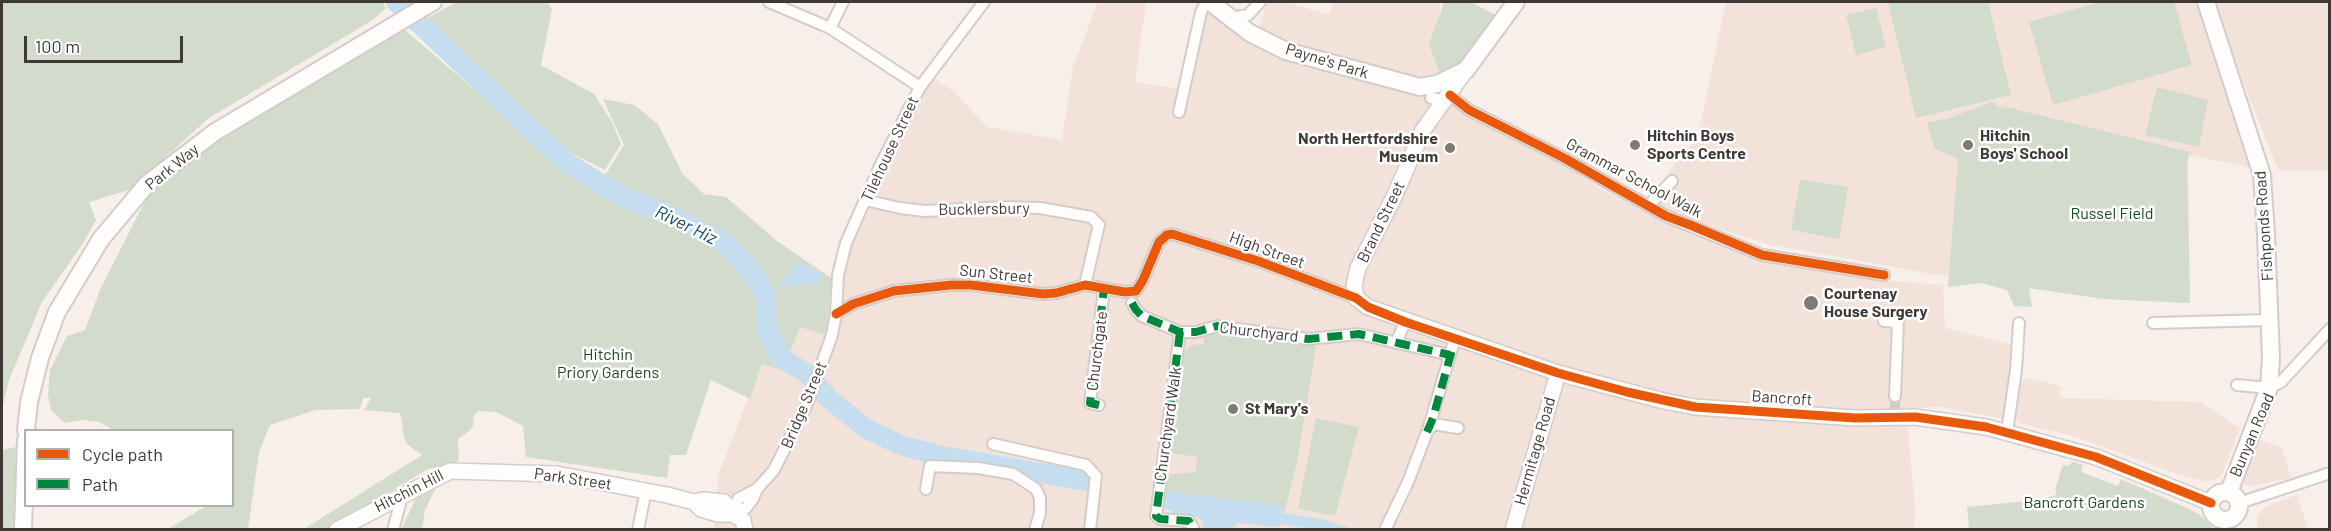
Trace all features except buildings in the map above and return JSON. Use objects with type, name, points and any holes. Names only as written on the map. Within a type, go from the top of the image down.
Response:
[{"type":"main road","name":"Payne's Park","points":[[1208,2],[1250,33],[1286,51],[1425,93]]},
{"type":"main road","points":[[1425,93],[1437,84],[1466,70],[1516,2]]},
{"type":"main road","name":"Fishponds Road","points":[[2206,2],[2262,175],[2270,320],[2269,388]]},
{"type":"main road","name":"Park Way","points":[[27,429],[29,402],[40,358],[57,312],[101,239],[147,184],[215,132],[430,3]]},
{"type":"main road","name":"Bunyan Road","points":[[2237,511],[2269,388]]},
{"type":"main road","points":[[2220,493],[2237,511],[2225,521],[2217,518],[2212,512],[2211,503],[2220,493]]},
{"type":"main road","points":[[23,530],[24,500]]},
{"type":"street","points":[[769,2],[830,28],[920,87]]},
{"type":"street","points":[[830,28],[843,2]]},
{"type":"street","name":"Tilehouse Street","points":[[836,314],[838,275],[846,243],[880,166],[920,87],[984,2]]},
{"type":"street","points":[[1179,112],[1201,12],[1208,2]]},
{"type":"street","points":[[1230,18],[1248,15],[1260,2]]},
{"type":"street","name":"Brand Street","points":[[1356,298],[1354,285],[1358,268],[1431,116],[1450,95],[1466,70]]},
{"type":"street","points":[[1425,93],[1441,100],[1450,95]]},
{"type":"street","name":"Brand Street","points":[[1425,93],[1431,116]]},
{"type":"street","name":"Grammar School Walk","points":[[1450,95],[1469,110],[1564,158],[1648,206],[1762,255],[1884,275]]},
{"type":"street","name":"Grammar School Walk","points":[[1648,206],[1672,181]]},
{"type":"street","name":"Bucklersbury","points":[[865,200],[925,211],[1005,207],[1040,208],[1091,217],[1099,225],[1085,285]]},
{"type":"street","name":"High Street","points":[[1104,289],[1136,291],[1159,242],[1167,235],[1192,239],[1356,298]]},
{"type":"street","name":"Sun Street","points":[[836,314],[874,296],[913,288],[971,285],[1043,294],[1085,285]]},
{"type":"street","points":[[1085,285],[1104,289]]},
{"type":"street","name":"Churchgate","points":[[1099,405],[1090,403],[1104,289]]},
{"type":"street","name":"Bancroft","points":[[1356,298],[1368,307],[1405,322],[1558,373],[1633,393],[1695,406],[1843,417],[1895,414],[2007,432],[2096,457],[2211,503]]},
{"type":"street","points":[[1132,303],[1142,316],[1180,332]]},
{"type":"street","name":"Bridge Street","points":[[732,513],[746,508],[757,489],[774,470],[808,402],[832,335],[836,314]]},
{"type":"street","points":[[2153,323],[2270,320]]},
{"type":"street","points":[[1884,321],[1898,322],[1895,396]]},
{"type":"street","points":[[1396,343],[1405,322]]},
{"type":"street","points":[[2007,432],[2016,370],[2019,323]]},
{"type":"street","name":"Churchyard","points":[[1180,332],[1196,332],[1217,326],[1308,339],[1359,334],[1450,355]]},
{"type":"street","name":"Bunyan Road","points":[[2269,388],[2288,376],[2330,329]]},
{"type":"street","name":"Churchyard Walk","points":[[1180,332],[1157,511],[1160,519],[1189,521],[1194,530]]},
{"type":"street","points":[[1385,530],[1408,482],[1433,418],[1455,338]]},
{"type":"street","name":"Hermitage Road","points":[[1513,530],[1558,373]]},
{"type":"street","points":[[2237,385],[2269,388]]},
{"type":"street","points":[[1427,432],[1434,424],[1458,428]]},
{"type":"street","points":[[993,444],[1086,465],[1096,476],[1090,530]]},
{"type":"street","points":[[926,489],[930,466],[978,468],[1013,474],[1036,489],[1040,498],[1040,513],[1035,530]]},
{"type":"street","name":"Park Street","points":[[450,471],[557,474],[646,490],[694,502],[701,509],[718,514],[732,513]]},
{"type":"street","name":"Hitchin Hill","points":[[337,530],[450,471]]},
{"type":"street","points":[[2237,511],[2330,473]]},
{"type":"street","points":[[638,530],[646,490]]},
{"type":"street","points":[[393,530],[400,504],[398,497]]},
{"type":"street","points":[[732,513],[733,525],[738,530]]},
{"type":"street","points":[[732,513],[743,520],[745,530]]},
{"type":"shaded area","points":[[1098,2],[1146,2],[1135,82],[1181,89],[1197,10],[1214,11],[1254,40],[1268,2],[1286,2],[1329,15],[1333,2],[1441,2],[1433,43],[1460,109],[1528,143],[1605,191],[1700,237],[1788,264],[1890,281],[1943,285],[1945,328],[2013,345],[2004,419],[1941,407],[1906,408],[1915,508],[1914,529],[714,530],[719,473],[762,363],[784,371],[800,326],[824,335],[831,278],[875,182],[930,76],[953,91],[987,127],[1062,140],[1073,66]]},
{"type":"shaded area","name":"Hitchin Boys' School","points":[[1726,2],[2200,2],[2254,168],[2188,155],[2190,303],[2104,299],[1926,273],[1767,244],[1670,214],[1652,198],[1675,163],[1698,136]]},
{"type":"shaded area","points":[[2215,2],[2329,2],[2329,170],[2278,170],[2227,41]]},
{"type":"shaded area","points":[[2026,378],[2061,386],[2060,398],[2201,402],[2240,428],[2221,477],[2207,482],[2177,474],[2076,437],[2019,423],[2015,418],[2020,381]]},
{"type":"shaded area","points":[[2256,438],[2282,448],[2291,478],[2252,486],[2244,484],[2242,480]]},
{"type":"shaded area","points":[[2297,495],[2308,529],[2257,529],[2257,516],[2264,507]]},
{"type":"green space","points":[[2,2],[382,2],[386,8],[373,20],[209,118],[129,190],[89,202],[96,220],[82,245],[42,302],[9,380],[2,409]]},
{"type":"green space","points":[[457,2],[547,2],[552,9],[541,65],[594,94],[612,122],[621,144],[605,170],[571,153],[426,19]]},
{"type":"green space","points":[[1444,2],[1471,2],[1495,15],[1467,62],[1441,77],[1429,44]]},
{"type":"green space","points":[[1888,2],[1988,2],[2011,95],[1916,118]]},
{"type":"green space","points":[[2100,2],[2174,2],[2192,65],[2053,105],[2029,22]]},
{"type":"green space","points":[[1876,8],[1886,47],[1856,55],[1846,15]]},
{"type":"green space","name":"Hitchin Priory Gardens","points":[[405,30],[561,169],[665,219],[670,208],[604,177],[624,145],[603,99],[634,105],[658,124],[682,173],[704,194],[726,197],[777,241],[831,278],[828,322],[824,335],[800,327],[783,371],[762,364],[750,399],[711,380],[686,455],[670,455],[667,478],[526,457],[523,426],[496,412],[478,411],[474,416],[473,426],[458,439],[459,460],[454,464],[428,469],[327,529],[304,529],[422,455],[408,445],[404,438],[399,413],[364,410],[371,398],[363,398],[360,409],[316,410],[270,425],[259,452],[248,529],[168,529],[204,507],[234,507],[234,429],[111,429],[100,422],[82,420],[65,423],[51,410],[48,395],[50,370],[67,336],[85,330],[100,290],[150,191],[227,132]]},
{"type":"green space","points":[[2157,87],[2208,100],[2199,147],[2145,135]]},
{"type":"green space","name":"Russel Field","points":[[1992,102],[2004,110],[2002,106],[2190,152],[2187,162],[2190,303],[2104,299],[2029,288],[2032,307],[2014,306],[2007,290],[1981,283],[1948,287],[1958,159],[1935,149],[1927,123],[1949,118]]},
{"type":"green space","points":[[1800,179],[1848,187],[1839,239],[1791,230]]},
{"type":"green space","points":[[1221,328],[1316,346],[1297,462],[1284,513],[1278,505],[1163,491],[1165,475],[1196,472],[1197,457],[1167,452],[1182,353],[1194,344],[1204,343],[1203,334]]},
{"type":"green space","points":[[1316,418],[1359,427],[1335,516],[1298,508]]},
{"type":"green space","points":[[16,447],[14,529],[2,529],[2,450]]},
{"type":"green space","name":"Bancroft Gardens","points":[[2073,462],[2083,465],[2081,472],[2118,486],[2121,479],[2187,508],[2200,515],[2214,529],[1969,529],[1967,507],[2037,500],[2057,495],[2055,489],[2063,465],[2068,466]]},
{"type":"green space","points":[[435,490],[425,510],[422,529],[401,530],[415,500],[423,491]]},
{"type":"water","points":[[799,261],[822,275],[816,284],[777,286]]},
{"type":"water","points":[[1163,491],[1278,505],[1284,513],[1321,519],[1354,529],[1316,530],[1280,524],[1277,527],[1237,523],[1232,529],[1203,528],[1203,522],[1198,517],[1173,514],[1172,510],[1161,509]]},
{"type":"waterway","name":"River Hiz","points":[[396,2],[566,162],[621,196],[677,218],[727,245],[744,262],[759,283],[765,296],[768,332],[780,357],[808,374],[828,398],[867,429],[903,446],[942,456],[1087,481]]},
{"type":"tunnel","points":[[1895,396],[1895,411]]},
{"type":"marked path","points":[[1099,405],[1090,403],[1104,289]]},
{"type":"marked path","points":[[1132,303],[1142,316],[1180,332],[1196,332],[1217,326],[1308,339],[1359,334],[1450,355]]},
{"type":"marked path","points":[[1180,332],[1156,516],[1160,519],[1189,521],[1194,530]]},
{"type":"marked path","points":[[1427,432],[1452,350]]},
{"type":"cycle path","points":[[1450,95],[1469,110],[1564,158],[1666,216],[1762,255],[1884,275]]},
{"type":"cycle path","points":[[836,314],[853,304],[894,291],[951,285],[971,285],[1043,294],[1085,285],[1125,292],[1136,291],[1159,242],[1172,234],[1258,261],[1356,298],[1368,307],[1405,322],[1558,373],[1627,392],[1695,407],[1855,418],[1915,417],[1986,427],[2096,457],[2211,503]]},
{"type":"place","name":"Hitchin Boys Sports Centre","points":[[1635,145]]},
{"type":"place","name":"Hitchin Boys' School","points":[[1968,145]]},
{"type":"place","name":"North Hertfordshire Museum","points":[[1450,148]]},
{"type":"place","name":"Courtenay House Surgery","points":[[1811,303]]},
{"type":"place","name":"St Mary's","points":[[1233,409]]}]
